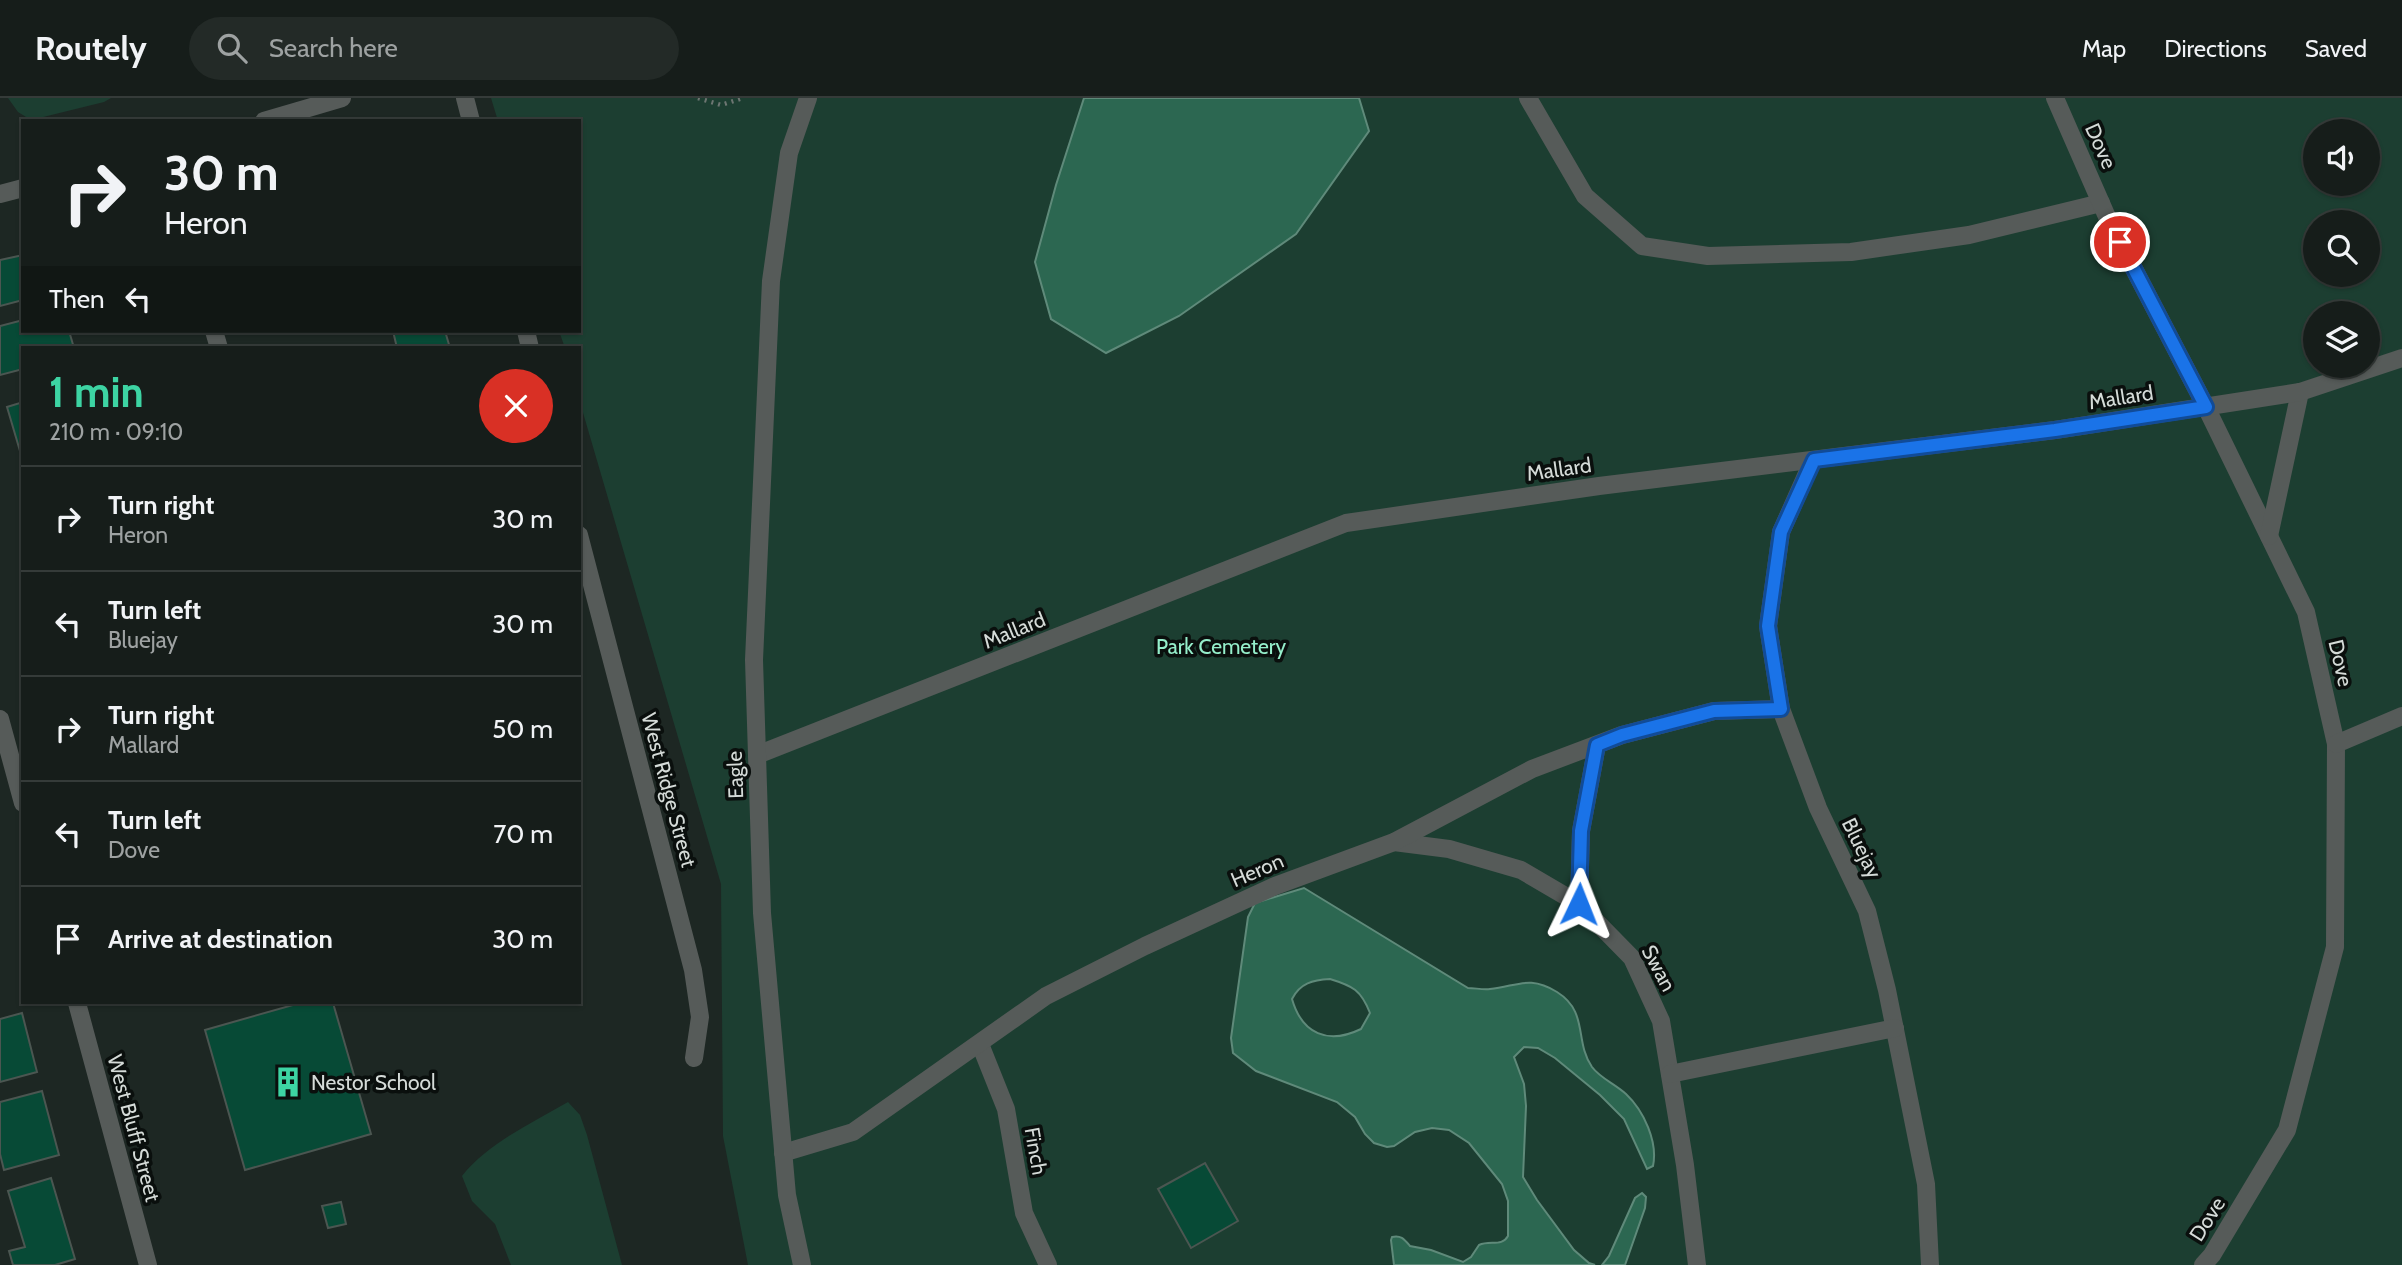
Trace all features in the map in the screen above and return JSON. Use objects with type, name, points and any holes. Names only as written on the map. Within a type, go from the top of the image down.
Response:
[{"type":"street","points":[[271,119],[342,98]]},
{"type":"street","points":[[465,98],[470,119]]},
{"type":"street","name":"Eagle","points":[[802,1265],[787,1195],[762,913],[754,660],[771,281],[789,153],[808,98]]},
{"type":"street","points":[[1528,98],[1584,196],[1642,246],[1708,256],[1851,251],[1969,235],[2101,203]]},
{"type":"street","name":"Dove","points":[[2055,98],[2101,203],[2206,407],[2306,612],[2336,744],[2335,947],[2287,1130],[2212,1255],[2203,1265]]},
{"type":"street","points":[[0,194],[21,189]]},
{"type":"street","name":"Mallard","points":[[757,755],[1346,523],[1599,486],[2055,430],[2206,407],[2300,392],[2402,358]]},
{"type":"street","points":[[2269,536],[2300,392]]},
{"type":"street","name":"Bluejay","points":[[1814,460],[1781,532],[1768,626],[1781,709],[1818,808],[1867,911],[1895,1028],[1926,1184],[1930,1265]]},
{"type":"street","name":"West Ridge Street","points":[[581,543],[693,970],[700,1017],[694,1058]]},
{"type":"street","name":"Heron","points":[[783,1153],[853,1132],[1046,996],[1145,946],[1275,886],[1394,842],[1532,769],[1622,735],[1714,711],[1781,709]]},
{"type":"street","points":[[2336,744],[2402,716]]},
{"type":"street","points":[[0,719],[21,796]]},
{"type":"street","points":[[1579,904],[1581,831],[1597,745]]},
{"type":"street","name":"Swan","points":[[1394,842],[1449,849],[1521,870],[1579,904],[1632,958],[1661,1021],[1685,1165],[1697,1265]]},
{"type":"street","name":"West Bluff Street","points":[[77,1004],[148,1265]]},
{"type":"street","points":[[1670,1074],[1895,1028]]},
{"type":"street","name":"Finch","points":[[980,1044],[1006,1109],[1024,1213],[1048,1265]]},
{"type":"path","points":[[698,98],[721,105],[743,98]]},
{"type":"green space","points":[[8,98],[111,98],[35,119],[29,119],[18,112]]},
{"type":"green space","name":"Park Cemetery","points":[[491,98],[2402,98],[2402,1265],[748,1265],[723,1136],[721,884],[581,406],[581,346],[564,346],[560,333],[581,333],[581,119],[497,119]]},
{"type":"green space","points":[[568,1102],[580,1115],[587,1135],[622,1265],[511,1265],[495,1224],[472,1201],[462,1176],[484,1153]]},
{"type":"shaded area","points":[[1084,98],[1359,98],[1369,131],[1296,234],[1179,316],[1106,353],[1051,319],[1035,262]]},
{"type":"shaded area","points":[[1304,888],[1468,988],[1487,989],[1531,983],[1547,987],[1567,1000],[1577,1018],[1583,1047],[1592,1067],[1633,1101],[1648,1127],[1653,1147],[1653,1166],[1647,1169],[1624,1119],[1600,1095],[1555,1058],[1538,1048],[1524,1047],[1514,1057],[1524,1084],[1526,1106],[1523,1177],[1574,1250],[1595,1265],[1394,1265],[1392,1237],[1400,1237],[1410,1246],[1431,1250],[1463,1262],[1471,1257],[1479,1245],[1505,1239],[1508,1236],[1508,1201],[1502,1184],[1469,1143],[1449,1130],[1432,1128],[1415,1132],[1394,1146],[1374,1143],[1355,1117],[1337,1102],[1256,1071],[1233,1053],[1231,1038],[1248,917],[1255,903]],"holes":[[[1330,979],[1350,987],[1363,999],[1370,1013],[1361,1029],[1349,1034],[1327,1036],[1302,1021],[1292,999],[1299,989],[1308,983]]]},
{"type":"shaded area","points":[[1642,1193],[1646,1197],[1645,1208],[1625,1265],[1602,1265],[1609,1256],[1635,1198]]},
{"type":"building","points":[[21,255],[21,301],[0,306],[0,260]]},
{"type":"building","points":[[21,321],[21,333],[70,333],[73,346],[21,346],[21,370],[0,375],[0,326]]},
{"type":"building","points":[[393,333],[446,333],[449,346],[397,346]]},
{"type":"building","points":[[21,403],[20,451],[7,407]]},
{"type":"building","name":"Nestor School","points":[[296,1004],[333,1004],[371,1134],[245,1170],[205,1030]]},
{"type":"building","points":[[22,1013],[37,1072],[0,1082],[0,1019]]},
{"type":"building","points":[[42,1091],[59,1155],[4,1170],[0,1154],[0,1102]]},
{"type":"building","points":[[1205,1163],[1238,1221],[1191,1248],[1158,1189]]},
{"type":"building","points":[[51,1178],[75,1259],[55,1265],[13,1265],[9,1251],[25,1247],[8,1191]]},
{"type":"building","points":[[341,1202],[346,1224],[328,1228],[322,1206]]},
{"type":"place","name":"Nestor School","points":[[288,1082]]},
{"type":"route","points":[[1579,904],[1581,831],[1597,745],[1622,735],[1714,711],[1781,709],[1768,626],[1781,532],[1814,460],[2055,430],[2206,407],[2120,242]]}]
